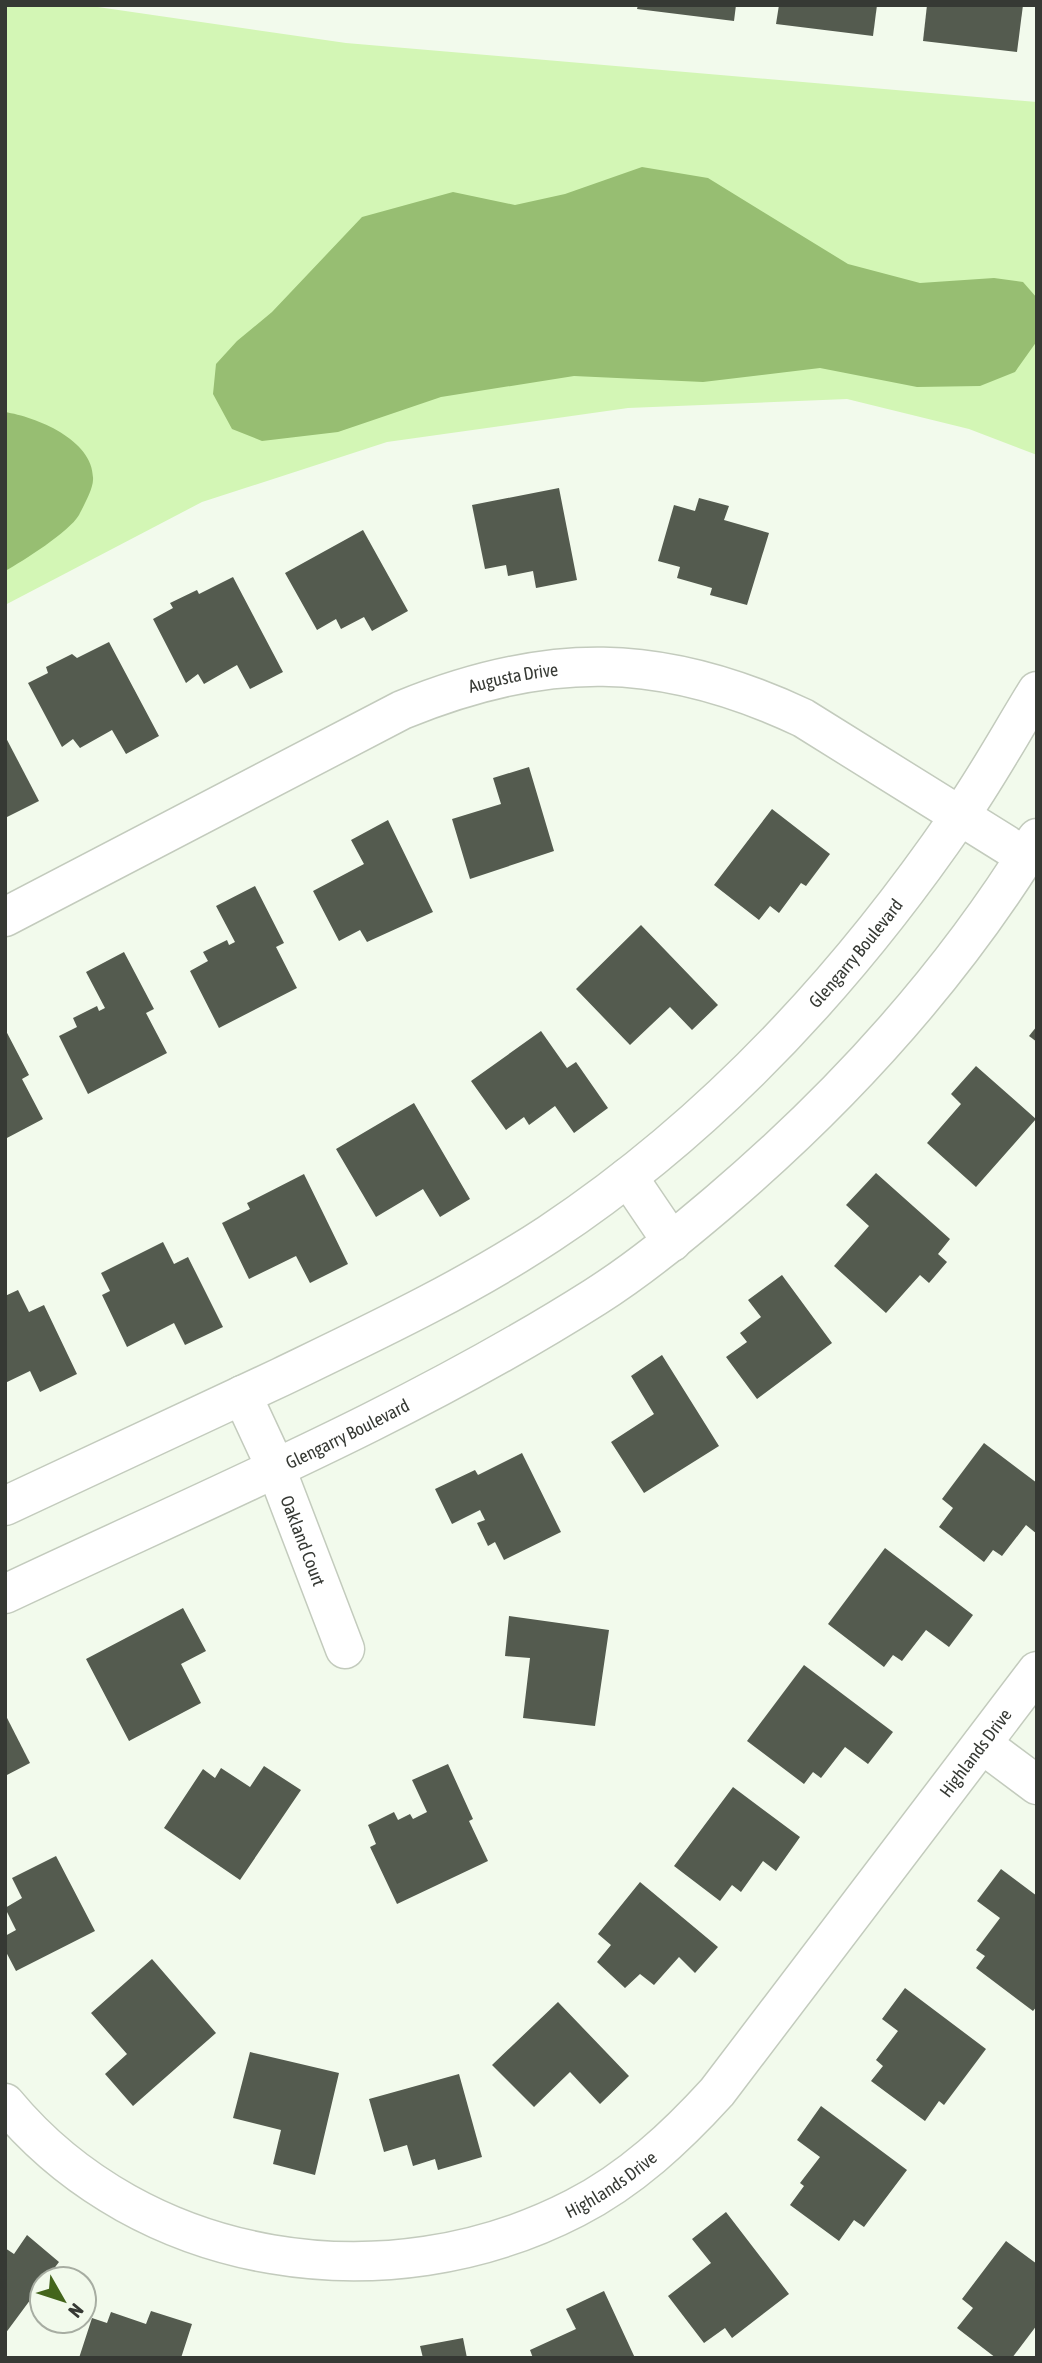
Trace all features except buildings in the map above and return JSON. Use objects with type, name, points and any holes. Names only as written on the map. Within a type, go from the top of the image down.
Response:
[{"type":"street","name":"Augusta Drive","points":[[5,917],[402,710],[480,682],[562,667],[617,666],[672,672],[739,690],[803,718],[960,816],[1031,848]]},
{"type":"street","name":"Glengarry Boulevard","points":[[5,1506],[365,1337],[474,1280],[549,1234],[628,1177],[720,1099],[806,1013],[886,918],[960,816],[1037,691]]},
{"type":"street","name":"Glengarry Boulevard","points":[[5,1594],[501,1355],[598,1295],[672,1242],[771,1158],[864,1064],[949,963],[1031,848]]},
{"type":"street","points":[[628,1177],[672,1242]]},
{"type":"street","name":"Oakland Court","points":[[242,1395],[275,1466],[345,1649]]},
{"type":"street","name":"Highlands Drive","points":[[5,2104],[52,2151],[85,2177],[134,2207],[173,2226],[223,2244],[297,2259],[383,2262],[425,2258],[509,2237],[574,2208],[611,2187],[689,2123],[718,2092],[1037,1671]]},
{"type":"street","points":[[982,1744],[1037,1785]]},
{"type":"shaded area","points":[[5,5],[84,5],[346,43],[1037,102],[1037,455],[969,429],[847,399],[628,408],[387,442],[202,502],[5,605]]},
{"type":"shaded area","points":[[642,167],[708,178],[848,264],[920,283],[994,278],[1023,282],[1037,298],[1037,341],[1015,372],[980,386],[917,387],[820,368],[703,382],[574,376],[441,397],[338,432],[262,441],[232,429],[213,394],[216,364],[237,341],[272,312],[362,217],[453,192],[515,205],[565,194]]},
{"type":"shaded area","points":[[5,412],[47,425],[74,442],[91,466],[93,480],[88,498],[74,522],[45,546],[5,571]]}]
